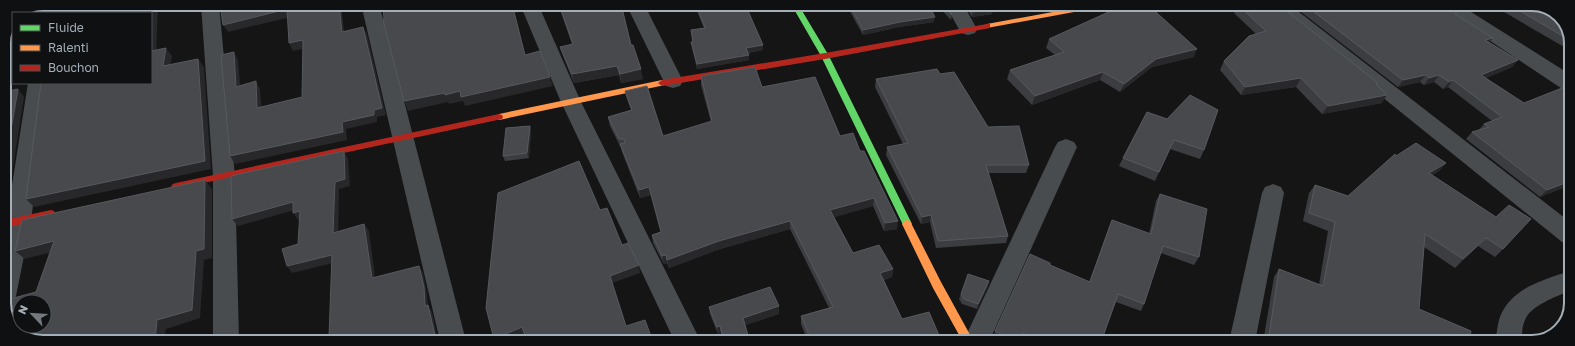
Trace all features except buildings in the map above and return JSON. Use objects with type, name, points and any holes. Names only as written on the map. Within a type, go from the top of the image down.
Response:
[{"type":"street","points":[[211,11],[224,176],[226,335]]},
{"type":"street","points":[[372,11],[452,335]]},
{"type":"street","points":[[532,11],[571,102],[685,335]]},
{"type":"street","points":[[638,11],[673,81]]},
{"type":"street","points":[[798,11],[825,56],[936,285],[965,335]]},
{"type":"street","points":[[958,11],[968,29]]},
{"type":"street","points":[[167,189],[403,136],[673,81],[825,56],[1068,11]]},
{"type":"street","points":[[1287,11],[1564,230]]},
{"type":"street","points":[[1457,11],[1564,80]]},
{"type":"street","points":[[38,84],[12,223],[63,211]]},
{"type":"street","points":[[979,335],[1066,148]]},
{"type":"street","points":[[1243,335],[1273,193]]},
{"type":"street","points":[[1510,335],[1514,314],[1526,301],[1550,288],[1564,283]]},
{"type":"traffic: fast","points":[[798,11],[825,56],[907,224]]},
{"type":"traffic: slow","points":[[987,26],[1068,11]]},
{"type":"traffic: slow","points":[[499,117],[662,83]]},
{"type":"traffic: slow","points":[[907,224],[937,285],[965,335]]},
{"type":"traffic: jam","points":[[662,83],[825,56],[987,26]]},
{"type":"traffic: jam","points":[[176,186],[499,117]]},
{"type":"traffic: jam","points":[[11,223],[51,214]]}]
